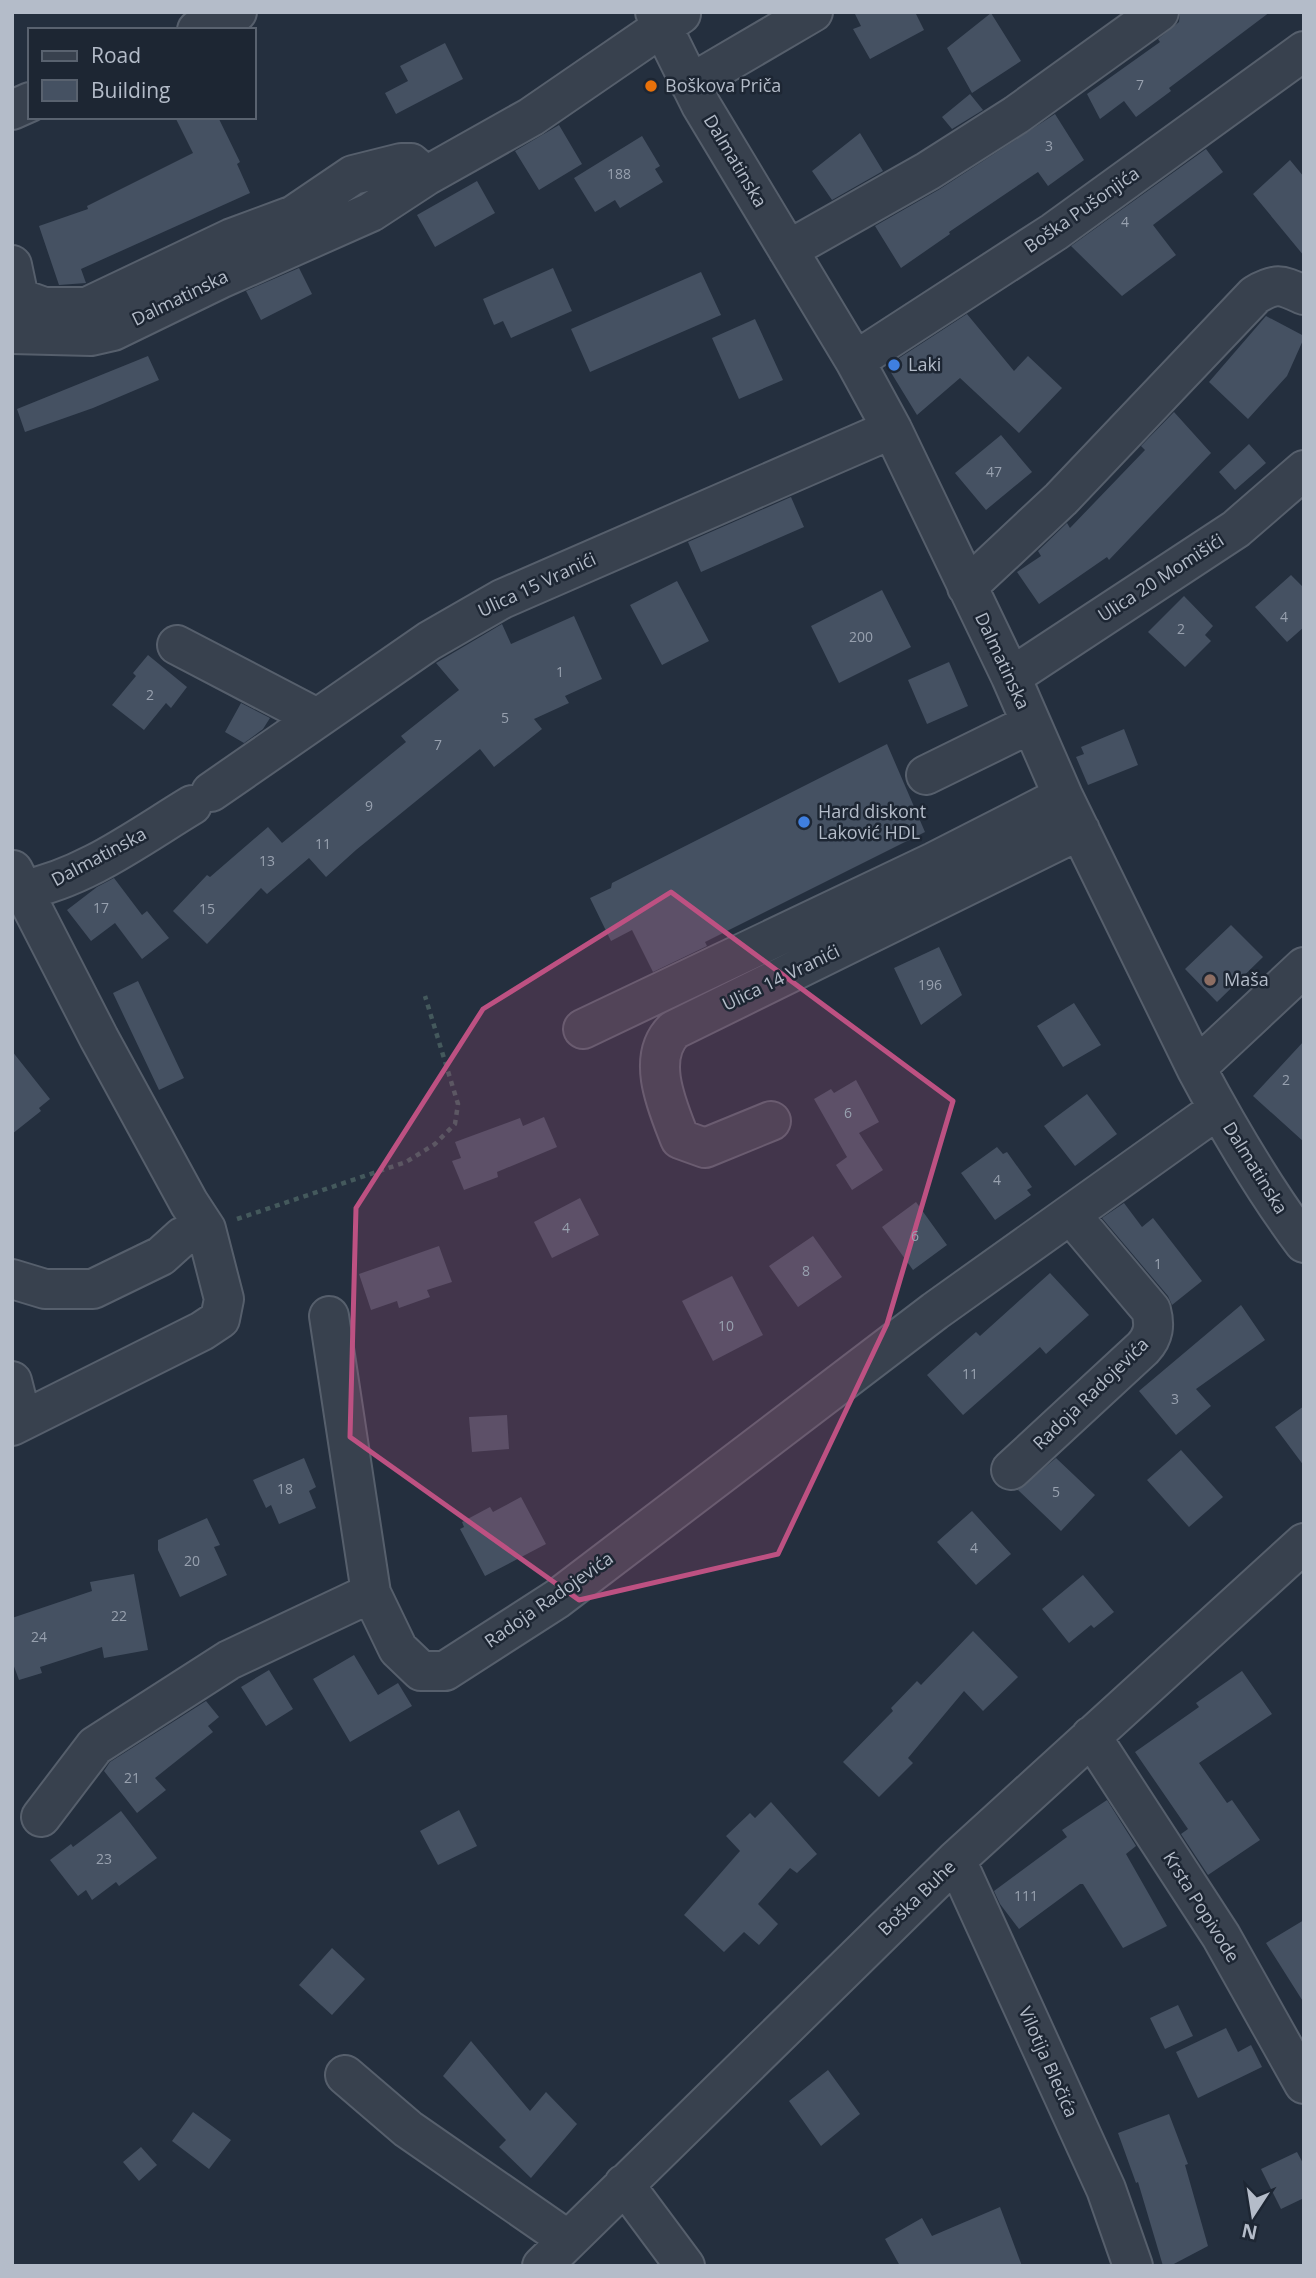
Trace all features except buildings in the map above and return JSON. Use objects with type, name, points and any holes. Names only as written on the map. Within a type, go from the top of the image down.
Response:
[{"type":"street","points":[[201,28],[237,12]]},
{"type":"street","points":[[690,84],[813,12]]},
{"type":"street","points":[[788,250],[928,171],[1005,122],[1159,12]]},
{"type":"street","name":"Dalmatinska","points":[[12,334],[91,335],[113,331],[220,279],[371,212],[426,176],[531,117],[667,17],[690,84],[855,361],[892,429],[1011,677],[1063,796],[1196,1068],[1279,1210],[1304,1243]]},
{"type":"street","name":"Boška Pušonjića","points":[[855,361],[1054,232],[1304,51]]},
{"type":"street","points":[[12,110],[28,103]]},
{"type":"street","points":[[12,265],[19,298],[44,307],[87,307],[232,238],[294,215],[353,175],[411,163],[426,176]]},
{"type":"street","points":[[967,587],[1061,499],[1255,295],[1271,286],[1285,287],[1304,295]]},
{"type":"street","name":"Ulica 15 Vranići","points":[[202,798],[429,641],[502,599],[892,429]]},
{"type":"street","name":"Ulica 20 Momišići","points":[[1011,677],[1236,529],[1304,470]]},
{"type":"street","points":[[177,645],[317,718]]},
{"type":"street","points":[[926,775],[1031,724]]},
{"type":"street","points":[[583,1029],[934,862],[1063,796]]},
{"type":"street","name":"Dalmatinska","points":[[18,879],[49,885],[116,852],[202,798]]},
{"type":"street","name":"Ulica 14 Vranići","points":[[771,1121],[705,1148],[680,1139],[666,1102],[659,1059],[667,1036],[686,1024],[1080,830]]},
{"type":"street","points":[[12,1381],[17,1423],[202,1331],[220,1319],[224,1299],[206,1229],[99,1038],[18,879]]},
{"type":"street","points":[[1196,1068],[1304,967]]},
{"type":"street","name":"Radoja Radojevića","points":[[329,1316],[371,1593],[398,1650],[421,1671],[445,1671],[557,1599],[935,1311],[1218,1108]]},
{"type":"street","name":"Radoja Radojevića","points":[[1011,1470],[1143,1348],[1153,1332],[1151,1310],[1070,1214]]},
{"type":"street","points":[[12,1279],[45,1289],[93,1289],[161,1256],[181,1237],[206,1229]]},
{"type":"street","name":"Boška Buhe","points":[[555,2253],[956,1860],[1304,1543]]},
{"type":"street","points":[[41,1817],[95,1746],[229,1660],[371,1593]]},
{"type":"street","name":"Krsta Popivode","points":[[1091,1736],[1221,1936],[1304,2084]]},
{"type":"street","name":"Vilotija Blečića","points":[[956,1860],[1105,2189],[1133,2266]]},
{"type":"street","points":[[345,2075],[555,2253]]},
{"type":"street","points":[[624,2184],[685,2266]]},
{"type":"path","points":[[206,1229],[406,1163],[435,1144],[455,1124],[458,1104],[425,996]]},
{"type":"highlighted area","points":[[671,892],[953,1101],[887,1324],[778,1554],[579,1600],[350,1437],[356,1208],[483,1009]]},
{"type":"place","name":"Boškova Priča","points":[[651,86]]},
{"type":"place","name":"Laki","points":[[894,365]]},
{"type":"place","name":"Hard diskont Laković HDL","points":[[804,822]]},
{"type":"place","name":"Maša","points":[[1210,980]]}]
